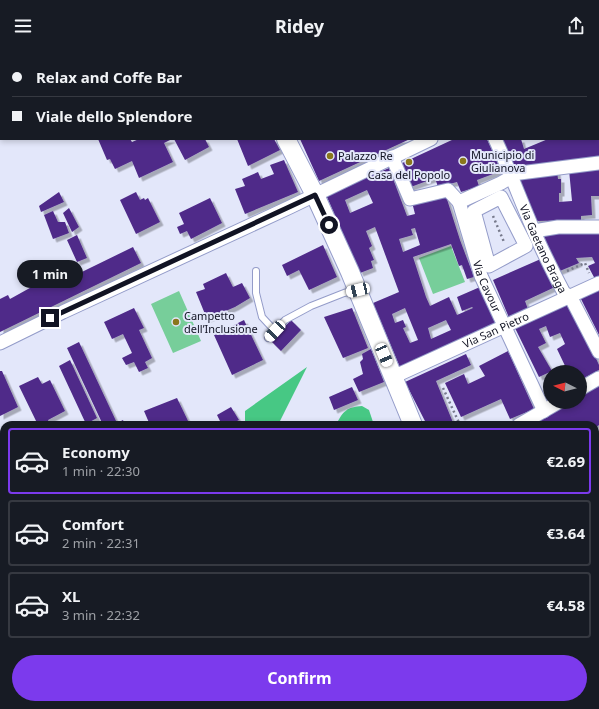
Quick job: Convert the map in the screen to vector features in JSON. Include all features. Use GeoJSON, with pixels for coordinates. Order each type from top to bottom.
{"type":"FeatureCollection","features":[{"type":"Feature","properties":{"kind":"main road"},"geometry":{"type":"LineString","coordinates":[[287,140],[315,195],[358,290],[393,377],[401,403],[411,421]]}},
{"type":"Feature","properties":{"kind":"street"},"geometry":{"type":"LineString","coordinates":[[0,343],[63,312],[315,195],[425,140]]}},
{"type":"Feature","properties":{"kind":"street","name":"Via Gaetano Braga"},"geometry":{"type":"LineString","coordinates":[[495,140],[512,174],[534,231],[555,276],[564,293],[570,296],[599,352]]}},
{"type":"Feature","properties":{"kind":"street"},"geometry":{"type":"LineString","coordinates":[[392,157],[410,199],[448,190],[459,202],[501,183],[508,179],[512,174],[599,163]]}},
{"type":"Feature","properties":{"kind":"street"},"geometry":{"type":"LineString","coordinates":[[501,197],[526,246],[489,266],[474,211],[501,197]]}},
{"type":"Feature","properties":{"kind":"street","name":"Via Cavour"},"geometry":{"type":"LineString","coordinates":[[459,202],[481,276],[544,410]]}},
{"type":"Feature","properties":{"kind":"street"},"geometry":{"type":"LineString","coordinates":[[534,231],[558,227],[599,227]]}},
{"type":"Feature","properties":{"kind":"street"},"geometry":{"type":"LineString","coordinates":[[481,276],[542,248]]}},
{"type":"Feature","properties":{"kind":"street","name":"Via San Pietro"},"geometry":{"type":"LineString","coordinates":[[393,377],[597,284]]}},
{"type":"Feature","properties":{"kind":"street"},"geometry":{"type":"LineString","coordinates":[[587,385],[599,378]]}},
{"type":"Feature","properties":{"kind":"street"},"geometry":{"type":"LineString","coordinates":[[526,421],[544,410]]}},
{"type":"Feature","properties":{"kind":"lane"},"geometry":{"type":"LineString","coordinates":[[256,271],[256,293],[262,317],[275,331]]}},
{"type":"Feature","properties":{"kind":"lane"},"geometry":{"type":"LineString","coordinates":[[268,338],[285,320],[311,306],[344,293],[358,290]]}},
{"type":"Feature","properties":{"kind":"path"},"geometry":{"type":"LineString","coordinates":[[555,276],[585,263],[597,284]]}},
{"type":"Feature","properties":{"kind":"path"},"geometry":{"type":"LineString","coordinates":[[443,388],[458,421]]}},
{"type":"Feature","properties":{"kind":"green space"},"geometry":{"type":"Polygon","coordinates":[[[451,246],[465,282],[433,294],[419,258],[451,246]]]}},
{"type":"Feature","properties":{"kind":"green space","name":"Campetto dell’Inclusione"},"geometry":{"type":"Polygon","coordinates":[[[179,291],[201,341],[173,353],[151,304],[179,291]]]}},
{"type":"Feature","properties":{"kind":"green space"},"geometry":{"type":"Polygon","coordinates":[[[307,367],[280,421],[245,421],[245,411],[307,367]]]}},
{"type":"Feature","properties":{"kind":"green space"},"geometry":{"type":"Polygon","coordinates":[[[362,406],[369,410],[373,421],[338,421],[343,413],[353,407],[362,406]]]}},
{"type":"Feature","properties":{"kind":"building"},"geometry":{"type":"Polygon","coordinates":[[[98,140],[131,140],[132,142],[137,140],[170,140],[164,143],[173,162],[139,178],[132,161],[115,169],[110,159],[107,160],[98,140]]]}},
{"type":"Feature","properties":{"kind":"building"},"geometry":{"type":"Polygon","coordinates":[[[175,140],[206,140],[209,147],[185,160],[175,140]]]}},
{"type":"Feature","properties":{"kind":"building"},"geometry":{"type":"Polygon","coordinates":[[[237,140],[275,140],[280,150],[248,166],[237,140]]]}},
{"type":"Feature","properties":{"kind":"building","name":"Palazzo Re"},"geometry":{"type":"Polygon","coordinates":[[[300,140],[408,140],[319,181],[300,140]]]}},
{"type":"Feature","properties":{"kind":"building","name":"Municipio di Giulianova"},"geometry":{"type":"Polygon","coordinates":[[[452,140],[487,140],[501,171],[477,180],[479,186],[461,192],[457,182],[438,187],[435,178],[408,188],[398,165],[452,140]]]}},
{"type":"Feature","properties":{"kind":"building"},"geometry":{"type":"Polygon","coordinates":[[[502,140],[521,140],[524,149],[546,140],[599,140],[599,158],[514,169],[502,140]]]}},
{"type":"Feature","properties":{"kind":"building"},"geometry":{"type":"Polygon","coordinates":[[[284,160],[298,192],[245,214],[235,189],[245,186],[242,179],[258,172],[261,179],[274,174],[270,165],[284,160]]]}},
{"type":"Feature","properties":{"kind":"building"},"geometry":{"type":"Polygon","coordinates":[[[599,165],[599,196],[591,196],[592,215],[581,216],[581,220],[536,221],[516,179],[557,171],[558,179],[561,179],[561,193],[559,193],[559,202],[572,201],[569,170],[599,165]]]}},
{"type":"Feature","properties":{"kind":"building"},"geometry":{"type":"Polygon","coordinates":[[[389,168],[407,216],[415,214],[412,202],[445,193],[474,277],[467,279],[462,265],[459,266],[451,244],[413,257],[426,297],[430,306],[449,297],[457,315],[473,308],[472,307],[462,311],[457,297],[480,287],[498,326],[401,370],[373,303],[399,292],[375,227],[366,231],[372,246],[369,248],[374,260],[371,261],[373,268],[360,273],[326,195],[389,168]],[[367,190],[345,200],[350,213],[373,203],[367,190]],[[415,228],[411,229],[413,235],[399,239],[403,252],[420,245],[415,228]],[[405,308],[392,314],[395,323],[403,320],[406,327],[403,328],[410,343],[418,340],[405,308]],[[446,320],[428,328],[431,339],[451,330],[446,320]]]}},
{"type":"Feature","properties":{"kind":"building"},"geometry":{"type":"Polygon","coordinates":[[[59,192],[64,202],[41,212],[39,206],[59,192]]]}},
{"type":"Feature","properties":{"kind":"building"},"geometry":{"type":"Polygon","coordinates":[[[136,192],[140,200],[144,198],[145,200],[148,198],[160,222],[136,234],[120,200],[136,192]]]}},
{"type":"Feature","properties":{"kind":"building"},"geometry":{"type":"Polygon","coordinates":[[[210,198],[222,223],[191,239],[187,231],[180,234],[177,227],[184,224],[179,213],[210,198]]]}},
{"type":"Feature","properties":{"kind":"building"},"geometry":{"type":"Polygon","coordinates":[[[69,208],[79,227],[72,232],[63,213],[69,208]]]}},
{"type":"Feature","properties":{"kind":"building"},"geometry":{"type":"Polygon","coordinates":[[[53,211],[58,222],[65,222],[69,233],[53,239],[44,215],[53,211]]]}},
{"type":"Feature","properties":{"kind":"building"},"geometry":{"type":"Polygon","coordinates":[[[599,231],[599,277],[595,279],[588,266],[595,263],[592,257],[576,258],[579,263],[555,273],[542,235],[558,232],[599,231]]]}},
{"type":"Feature","properties":{"kind":"building"},"geometry":{"type":"Polygon","coordinates":[[[77,235],[87,258],[77,262],[67,240],[77,235]]]}},
{"type":"Feature","properties":{"kind":"building"},"geometry":{"type":"Polygon","coordinates":[[[323,245],[337,277],[309,290],[299,270],[287,276],[282,265],[323,245]]]}},
{"type":"Feature","properties":{"kind":"building"},"geometry":{"type":"Polygon","coordinates":[[[133,247],[141,263],[0,332],[0,299],[8,295],[10,299],[37,284],[35,278],[43,275],[49,288],[133,247]]]}},
{"type":"Feature","properties":{"kind":"building"},"geometry":{"type":"Polygon","coordinates":[[[543,258],[555,287],[525,301],[529,312],[510,320],[493,280],[543,258]]]}},
{"type":"Feature","properties":{"kind":"building"},"geometry":{"type":"Polygon","coordinates":[[[31,269],[34,276],[20,282],[17,275],[31,269]]]}},
{"type":"Feature","properties":{"kind":"building"},"geometry":{"type":"Polygon","coordinates":[[[226,273],[233,287],[242,283],[250,298],[235,307],[207,319],[196,292],[205,289],[203,284],[226,273]]]}},
{"type":"Feature","properties":{"kind":"building"},"geometry":{"type":"Polygon","coordinates":[[[599,287],[599,335],[580,297],[599,287]]]}},
{"type":"Feature","properties":{"kind":"building"},"geometry":{"type":"Polygon","coordinates":[[[569,300],[599,365],[599,370],[587,376],[587,365],[565,365],[557,349],[565,344],[560,333],[550,337],[546,326],[539,329],[546,343],[538,347],[548,365],[543,365],[543,375],[539,377],[515,328],[569,300]]]}},
{"type":"Feature","properties":{"kind":"building"},"geometry":{"type":"Polygon","coordinates":[[[134,308],[144,328],[139,330],[152,358],[145,362],[148,368],[139,372],[134,362],[126,365],[122,358],[132,353],[123,334],[112,339],[104,322],[134,308]]]}},
{"type":"Feature","properties":{"kind":"building"},"geometry":{"type":"Polygon","coordinates":[[[352,308],[368,348],[343,358],[324,317],[352,308]]]}},
{"type":"Feature","properties":{"kind":"building"},"geometry":{"type":"Polygon","coordinates":[[[244,320],[263,360],[232,375],[214,335],[244,320]]]}},
{"type":"Feature","properties":{"kind":"building"},"geometry":{"type":"Polygon","coordinates":[[[291,320],[301,330],[281,351],[271,341],[291,320]]]}},
{"type":"Feature","properties":{"kind":"building"},"geometry":{"type":"Polygon","coordinates":[[[79,342],[116,421],[101,421],[67,348],[79,342]]]}},
{"type":"Feature","properties":{"kind":"building"},"geometry":{"type":"Polygon","coordinates":[[[371,349],[384,382],[359,392],[353,379],[363,374],[360,362],[363,359],[362,354],[371,349]]]}},
{"type":"Feature","properties":{"kind":"building"},"geometry":{"type":"Polygon","coordinates":[[[508,351],[534,409],[510,419],[501,399],[461,417],[445,383],[464,374],[468,384],[485,376],[479,366],[508,351]]]}},
{"type":"Feature","properties":{"kind":"building"},"geometry":{"type":"Polygon","coordinates":[[[466,354],[471,365],[436,381],[452,421],[425,421],[405,382],[466,354]]]}},
{"type":"Feature","properties":{"kind":"building"},"geometry":{"type":"Polygon","coordinates":[[[70,360],[97,418],[92,421],[85,421],[59,366],[70,360]]]}},
{"type":"Feature","properties":{"kind":"building"},"geometry":{"type":"Polygon","coordinates":[[[0,371],[2,371],[18,407],[0,416],[0,371]]]}},
{"type":"Feature","properties":{"kind":"building"},"geometry":{"type":"Polygon","coordinates":[[[38,377],[42,384],[50,380],[65,411],[48,421],[36,421],[19,386],[38,377]]]}},
{"type":"Feature","properties":{"kind":"building"},"geometry":{"type":"Polygon","coordinates":[[[599,384],[599,421],[537,421],[556,409],[587,409],[587,391],[599,384]]]}},
{"type":"Feature","properties":{"kind":"building"},"geometry":{"type":"Polygon","coordinates":[[[352,387],[358,400],[334,410],[329,397],[352,387]]]}},
{"type":"Feature","properties":{"kind":"building"},"geometry":{"type":"Polygon","coordinates":[[[177,398],[188,421],[148,421],[144,411],[177,398]]]}},
{"type":"Feature","properties":{"kind":"building"},"geometry":{"type":"Polygon","coordinates":[[[231,407],[239,420],[220,421],[217,415],[231,407]]]}},
{"type":"Feature","properties":{"kind":"place","name":"Palazzo Re"},"geometry":{"type":"Point","coordinates":[330,156]}},
{"type":"Feature","properties":{"kind":"place","name":"Municipio di Giulianova"},"geometry":{"type":"Point","coordinates":[463,161]}},
{"type":"Feature","properties":{"kind":"place","name":"Casa del Popolo"},"geometry":{"type":"Point","coordinates":[409,162]}},
{"type":"Feature","properties":{"kind":"place","name":"Campetto dell’Inclusione"},"geometry":{"type":"Point","coordinates":[176,322]}},
{"type":"Feature","properties":{"kind":"route"},"geometry":{"type":"LineString","coordinates":[[50,318],[315,195],[329,225]]}}]}
